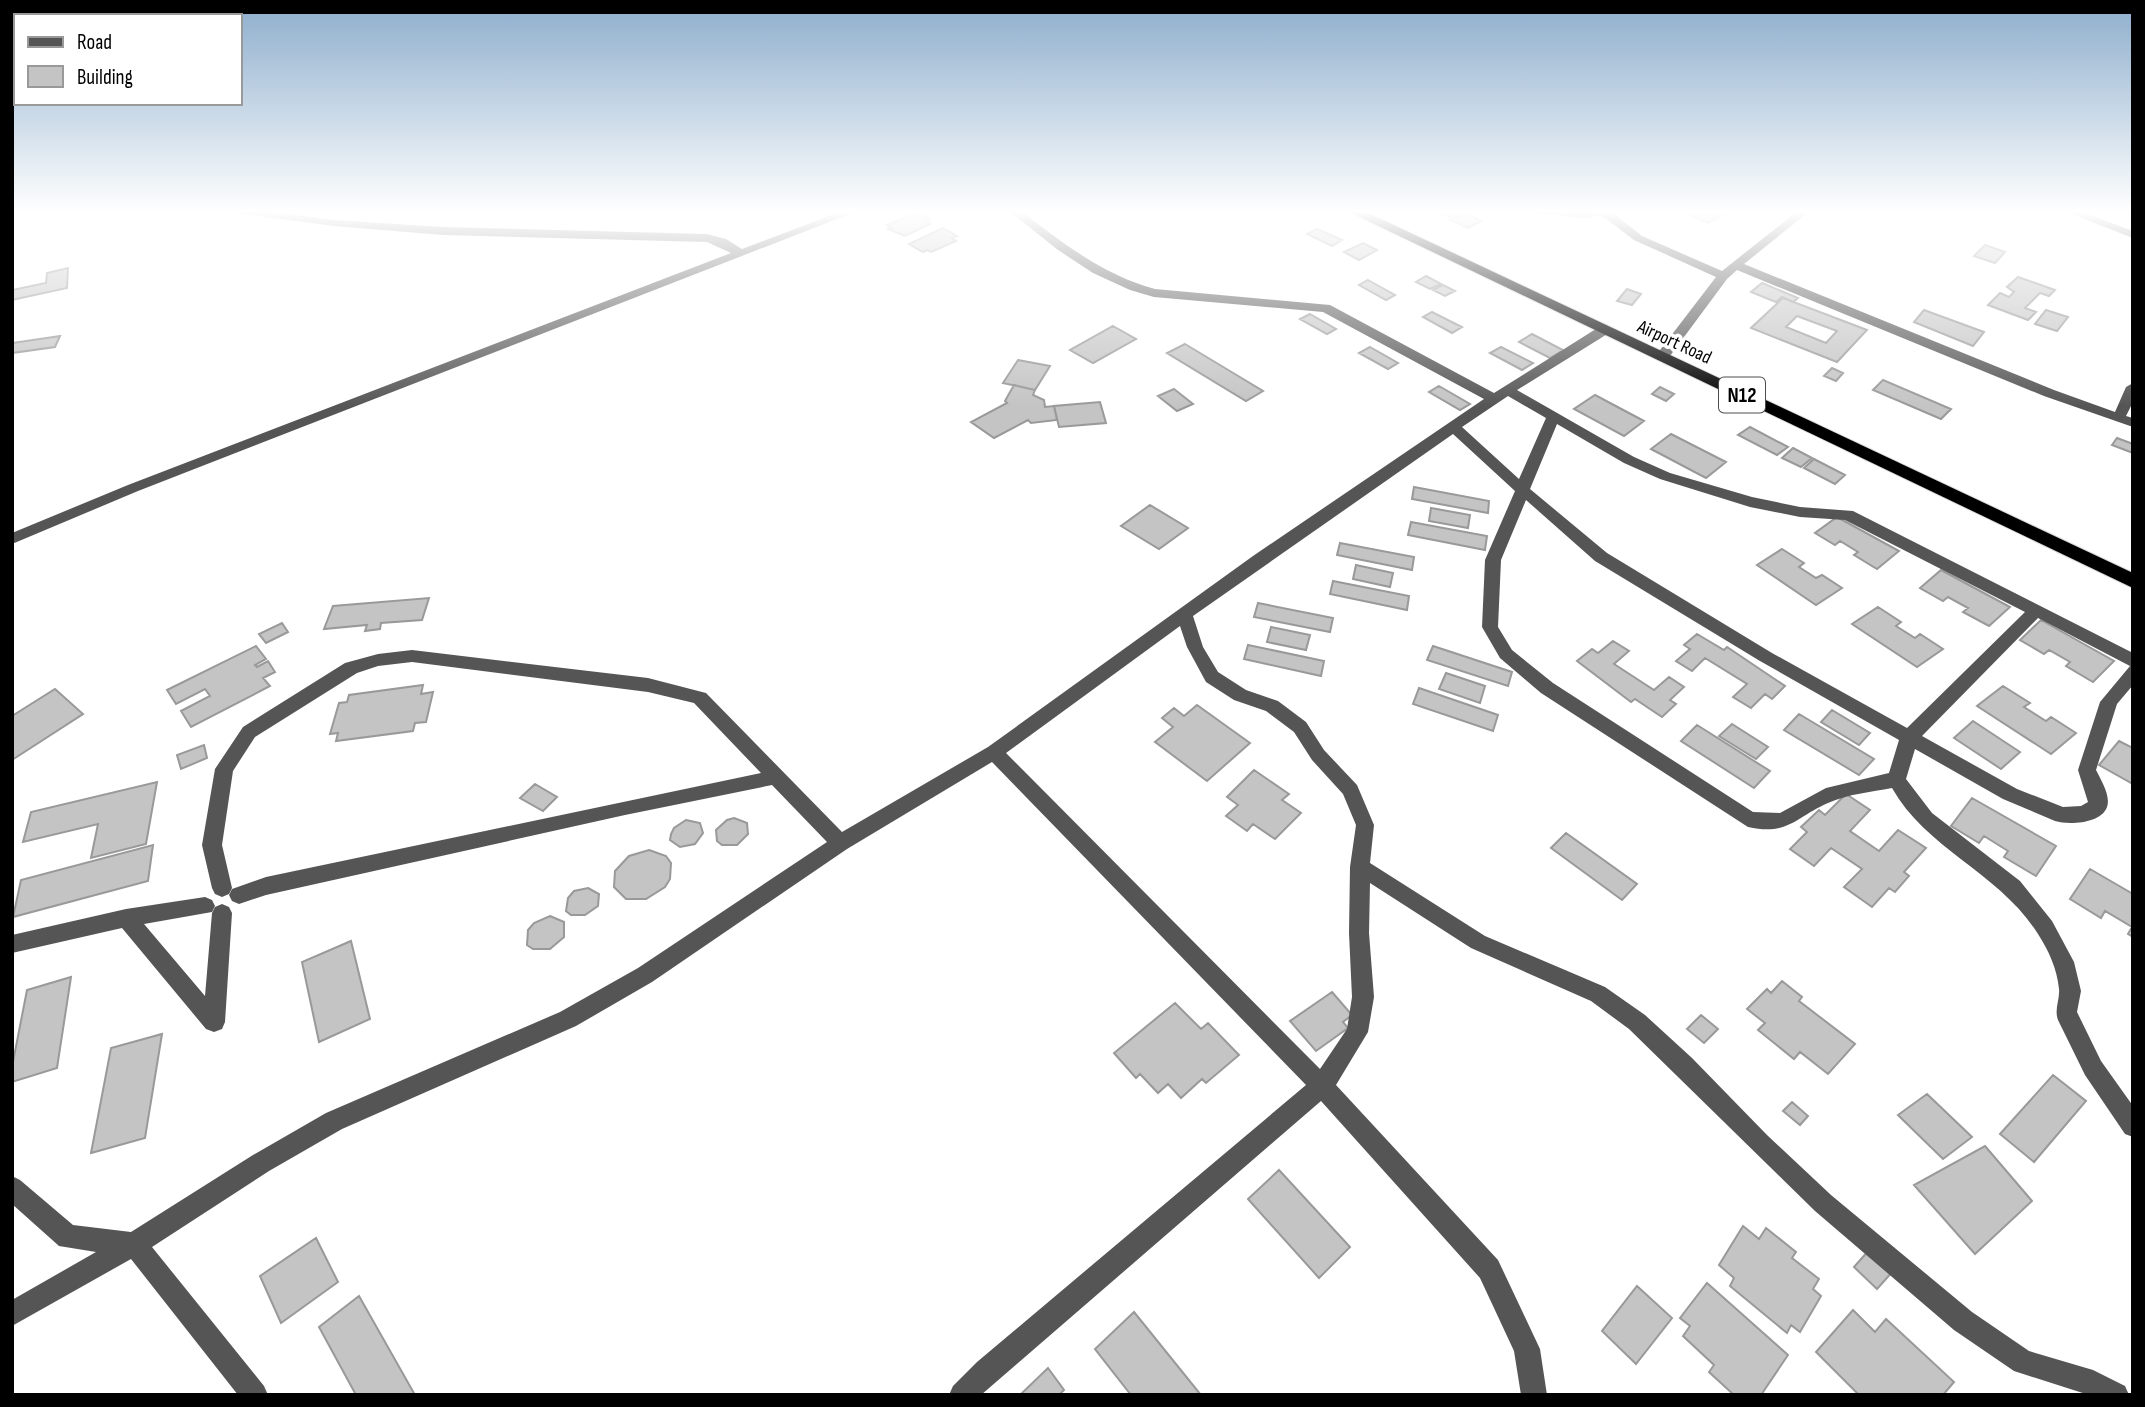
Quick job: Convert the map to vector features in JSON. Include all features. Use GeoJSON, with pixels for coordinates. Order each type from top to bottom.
{"type":"FeatureCollection","features":[{"type":"Feature","properties":{"kind":"highway","name":"Airport Road"},"geometry":{"type":"LineString","coordinates":[[1490,276],[2133,581]]}},
{"type":"Feature","properties":{"kind":"street"},"geometry":{"type":"LineString","coordinates":[[12,539],[146,483],[685,276]]}},
{"type":"Feature","properties":{"kind":"street"},"geometry":{"type":"LineString","coordinates":[[1105,276],[1130,288],[1167,294],[1326,308],[1501,395],[1553,417],[1629,460],[1665,476],[1750,502],[1800,512],[1847,515],[2133,661]]}},
{"type":"Feature","properties":{"kind":"street"},"geometry":{"type":"LineString","coordinates":[[1662,357],[1723,276]]}},
{"type":"Feature","properties":{"kind":"street"},"geometry":{"type":"LineString","coordinates":[[1761,276],[2049,393],[2133,423]]}},
{"type":"Feature","properties":{"kind":"street"},"geometry":{"type":"LineString","coordinates":[[12,1314],[134,1244],[261,1163],[334,1121],[568,1019],[634,981],[840,843],[993,752],[1259,560],[1501,395],[1604,330]]}},
{"type":"Feature","properties":{"kind":"street"},"geometry":{"type":"LineString","coordinates":[[2118,419],[2133,387]]}},
{"type":"Feature","properties":{"kind":"street"},"geometry":{"type":"LineString","coordinates":[[1553,417],[1493,560],[1490,627],[1506,654],[1547,688],[1748,819],[1767,825],[1792,817],[1831,793],[1898,779]]}},
{"type":"Feature","properties":{"kind":"street"},"geometry":{"type":"LineString","coordinates":[[1454,427],[1601,557],[1766,657],[2010,794],[2062,815],[2084,814],[2098,806],[2087,770],[2109,702],[2133,672]]}},
{"type":"Feature","properties":{"kind":"street"},"geometry":{"type":"LineString","coordinates":[[2037,610],[1909,737],[1898,779],[1909,800],[1925,819],[2012,887],[2045,927],[2064,962],[2070,991],[2066,1013],[2093,1068],[2133,1126]]}},
{"type":"Feature","properties":{"kind":"street"},"geometry":{"type":"LineString","coordinates":[[962,1395],[986,1371],[1322,1086],[1357,1032],[1363,997],[1359,933],[1360,867],[1365,825],[1350,790],[1318,755],[1300,727],[1272,706],[1240,695],[1212,677],[1195,647],[1184,615]]}},
{"type":"Feature","properties":{"kind":"street"},"geometry":{"type":"LineString","coordinates":[[231,892],[212,845],[224,769],[233,752],[249,732],[351,668],[378,660],[412,656],[648,685],[700,698],[840,843]]}},
{"type":"Feature","properties":{"kind":"street"},"geometry":{"type":"LineString","coordinates":[[993,752],[1322,1086],[1489,1269],[1527,1349],[1534,1395]]}},
{"type":"Feature","properties":{"kind":"street"},"geometry":{"type":"LineString","coordinates":[[126,918],[214,1022],[213,909],[207,899],[611,810],[776,777]]}},
{"type":"Feature","properties":{"kind":"street"},"geometry":{"type":"LineString","coordinates":[[1360,867],[1478,942],[1608,1001],[1637,1022],[1684,1065],[1759,1143],[1823,1203],[1963,1321],[2023,1362],[2093,1384],[2116,1395]]}},
{"type":"Feature","properties":{"kind":"street"},"geometry":{"type":"LineString","coordinates":[[12,944],[126,918],[213,909]]}},
{"type":"Feature","properties":{"kind":"street"},"geometry":{"type":"LineString","coordinates":[[12,1188],[68,1237],[134,1244],[255,1395]]}},
{"type":"Feature","properties":{"kind":"building"},"geometry":{"type":"Polygon","coordinates":[[[47,276],[68,276],[67,288],[12,300],[12,290],[46,283],[47,276]]]}},
{"type":"Feature","properties":{"kind":"building"},"geometry":{"type":"Polygon","coordinates":[[[1426,276],[1441,284],[1430,289],[1416,282],[1426,276]]]}},
{"type":"Feature","properties":{"kind":"building"},"geometry":{"type":"Polygon","coordinates":[[[2018,277],[2055,290],[2049,296],[2040,293],[2025,308],[2036,312],[2028,320],[1988,305],[2000,293],[2009,297],[2014,292],[2007,287],[2018,277]]]}},
{"type":"Feature","properties":{"kind":"building"},"geometry":{"type":"Polygon","coordinates":[[[1368,280],[1395,295],[1386,300],[1359,285],[1368,280]]]}},
{"type":"Feature","properties":{"kind":"building"},"geometry":{"type":"Polygon","coordinates":[[[1762,283],[1798,298],[1793,302],[1782,297],[1776,302],[1751,292],[1762,283]]]}},
{"type":"Feature","properties":{"kind":"building"},"geometry":{"type":"Polygon","coordinates":[[[1443,285],[1455,291],[1445,296],[1433,290],[1443,285]]]}},
{"type":"Feature","properties":{"kind":"building"},"geometry":{"type":"Polygon","coordinates":[[[1627,289],[1641,294],[1632,305],[1617,301],[1627,289]]]}},
{"type":"Feature","properties":{"kind":"building"},"geometry":{"type":"Polygon","coordinates":[[[1783,298],[1867,330],[1837,362],[1751,328],[1783,298]],[[1797,316],[1786,327],[1826,343],[1837,331],[1797,316]]]}},
{"type":"Feature","properties":{"kind":"building"},"geometry":{"type":"Polygon","coordinates":[[[1924,310],[1984,332],[1973,346],[1914,322],[1924,310]]]}},
{"type":"Feature","properties":{"kind":"building"},"geometry":{"type":"Polygon","coordinates":[[[2046,310],[2068,317],[2057,331],[2035,324],[2046,310]]]}},
{"type":"Feature","properties":{"kind":"building"},"geometry":{"type":"Polygon","coordinates":[[[1432,312],[1462,327],[1452,333],[1423,317],[1432,312]]]}},
{"type":"Feature","properties":{"kind":"building"},"geometry":{"type":"Polygon","coordinates":[[[1310,314],[1336,329],[1327,334],[1300,319],[1310,314]]]}},
{"type":"Feature","properties":{"kind":"building"},"geometry":{"type":"Polygon","coordinates":[[[1113,326],[1136,339],[1093,363],[1070,350],[1113,326]]]}},
{"type":"Feature","properties":{"kind":"building"},"geometry":{"type":"Polygon","coordinates":[[[1532,334],[1563,350],[1550,358],[1519,342],[1532,334]]]}},
{"type":"Feature","properties":{"kind":"building"},"geometry":{"type":"Polygon","coordinates":[[[60,336],[55,347],[12,353],[12,343],[60,336]]]}},
{"type":"Feature","properties":{"kind":"building"},"geometry":{"type":"Polygon","coordinates":[[[1185,344],[1263,391],[1246,401],[1167,353],[1185,344]]]}},
{"type":"Feature","properties":{"kind":"building"},"geometry":{"type":"Polygon","coordinates":[[[1370,347],[1398,363],[1388,369],[1359,353],[1370,347]]]}},
{"type":"Feature","properties":{"kind":"building"},"geometry":{"type":"Polygon","coordinates":[[[1501,347],[1533,363],[1522,370],[1490,353],[1501,347]]]}},
{"type":"Feature","properties":{"kind":"building"},"geometry":{"type":"Polygon","coordinates":[[[1018,360],[1050,366],[1035,390],[1003,383],[1018,360]]]}},
{"type":"Feature","properties":{"kind":"building"},"geometry":{"type":"Polygon","coordinates":[[[1832,368],[1843,373],[1836,381],[1824,376],[1832,368]]]}},
{"type":"Feature","properties":{"kind":"building"},"geometry":{"type":"Polygon","coordinates":[[[1883,380],[1951,409],[1941,419],[1873,390],[1883,380]]]}},
{"type":"Feature","properties":{"kind":"building"},"geometry":{"type":"Polygon","coordinates":[[[1014,385],[1035,390],[1033,395],[1044,400],[1045,407],[1054,406],[1057,420],[1031,423],[1028,420],[994,438],[971,422],[1007,403],[1005,401],[1014,385]]]}},
{"type":"Feature","properties":{"kind":"building"},"geometry":{"type":"Polygon","coordinates":[[[1439,386],[1470,404],[1460,410],[1429,392],[1439,386]]]}},
{"type":"Feature","properties":{"kind":"building"},"geometry":{"type":"Polygon","coordinates":[[[1660,387],[1674,394],[1666,401],[1652,394],[1660,387]]]}},
{"type":"Feature","properties":{"kind":"building"},"geometry":{"type":"Polygon","coordinates":[[[1174,389],[1193,404],[1177,411],[1158,396],[1174,389]]]}},
{"type":"Feature","properties":{"kind":"building"},"geometry":{"type":"Polygon","coordinates":[[[1595,395],[1644,421],[1624,436],[1574,409],[1595,395]]]}},
{"type":"Feature","properties":{"kind":"building"},"geometry":{"type":"Polygon","coordinates":[[[1100,402],[1106,423],[1059,427],[1054,406],[1100,402]]]}},
{"type":"Feature","properties":{"kind":"building"},"geometry":{"type":"Polygon","coordinates":[[[1750,427],[1788,447],[1777,455],[1738,435],[1750,427]]]}},
{"type":"Feature","properties":{"kind":"building"},"geometry":{"type":"Polygon","coordinates":[[[1671,434],[1726,462],[1706,478],[1651,449],[1671,434]]]}},
{"type":"Feature","properties":{"kind":"building"},"geometry":{"type":"Polygon","coordinates":[[[2117,438],[2133,444],[2133,453],[2112,445],[2117,438]]]}},
{"type":"Feature","properties":{"kind":"building"},"geometry":{"type":"Polygon","coordinates":[[[1793,448],[1812,458],[1801,467],[1782,458],[1793,448]]]}},
{"type":"Feature","properties":{"kind":"building"},"geometry":{"type":"Polygon","coordinates":[[[1814,459],[1845,475],[1835,484],[1804,468],[1814,459]]]}},
{"type":"Feature","properties":{"kind":"building"},"geometry":{"type":"Polygon","coordinates":[[[1414,487],[1489,501],[1488,513],[1412,499],[1414,487]]]}},
{"type":"Feature","properties":{"kind":"building"},"geometry":{"type":"Polygon","coordinates":[[[1150,505],[1188,528],[1159,549],[1121,526],[1150,505]]]}},
{"type":"Feature","properties":{"kind":"building"},"geometry":{"type":"Polygon","coordinates":[[[1431,508],[1470,515],[1468,528],[1429,521],[1431,508]]]}},
{"type":"Feature","properties":{"kind":"building"},"geometry":{"type":"Polygon","coordinates":[[[1837,517],[1899,551],[1877,569],[1854,555],[1858,552],[1840,541],[1835,545],[1815,533],[1837,517]]]}},
{"type":"Feature","properties":{"kind":"building"},"geometry":{"type":"Polygon","coordinates":[[[1411,522],[1487,536],[1485,550],[1408,535],[1411,522]]]}},
{"type":"Feature","properties":{"kind":"building"},"geometry":{"type":"Polygon","coordinates":[[[1340,543],[1414,557],[1412,570],[1337,555],[1340,543]]]}},
{"type":"Feature","properties":{"kind":"building"},"geometry":{"type":"Polygon","coordinates":[[[1782,549],[1804,563],[1799,567],[1816,578],[1822,575],[1842,588],[1816,605],[1757,565],[1782,549]]]}},
{"type":"Feature","properties":{"kind":"building"},"geometry":{"type":"Polygon","coordinates":[[[1356,565],[1393,573],[1390,587],[1353,579],[1356,565]]]}},
{"type":"Feature","properties":{"kind":"building"},"geometry":{"type":"Polygon","coordinates":[[[1941,570],[2010,607],[1989,626],[1963,612],[1968,608],[1948,597],[1943,601],[1920,588],[1941,570]]]}},
{"type":"Feature","properties":{"kind":"building"},"geometry":{"type":"Polygon","coordinates":[[[1333,581],[1409,596],[1407,610],[1330,594],[1333,581]]]}},
{"type":"Feature","properties":{"kind":"building"},"geometry":{"type":"Polygon","coordinates":[[[429,598],[422,620],[381,623],[380,629],[365,631],[367,625],[324,629],[333,606],[429,598]]]}},
{"type":"Feature","properties":{"kind":"building"},"geometry":{"type":"Polygon","coordinates":[[[1258,603],[1333,618],[1330,632],[1254,617],[1258,603]]]}},
{"type":"Feature","properties":{"kind":"building"},"geometry":{"type":"Polygon","coordinates":[[[1878,607],[1901,622],[1896,626],[1915,638],[1920,634],[1943,649],[1917,667],[1852,624],[1878,607]]]}},
{"type":"Feature","properties":{"kind":"building"},"geometry":{"type":"Polygon","coordinates":[[[2041,620],[2114,661],[2093,682],[2066,666],[2070,662],[2049,650],[2044,654],[2020,640],[2041,620]]]}},
{"type":"Feature","properties":{"kind":"building"},"geometry":{"type":"Polygon","coordinates":[[[282,623],[288,632],[266,643],[259,634],[282,623]]]}},
{"type":"Feature","properties":{"kind":"building"},"geometry":{"type":"Polygon","coordinates":[[[1271,627],[1310,635],[1306,650],[1267,642],[1271,627]]]}},
{"type":"Feature","properties":{"kind":"building"},"geometry":{"type":"Polygon","coordinates":[[[1697,634],[1724,650],[1727,647],[1785,686],[1772,699],[1765,694],[1751,708],[1733,697],[1747,684],[1705,658],[1692,671],[1676,661],[1690,649],[1684,645],[1697,634]]]}},
{"type":"Feature","properties":{"kind":"building"},"geometry":{"type":"Polygon","coordinates":[[[1613,641],[1629,651],[1614,664],[1654,690],[1669,677],[1684,687],[1670,700],[1676,704],[1662,717],[1635,699],[1631,702],[1577,661],[1592,649],[1598,653],[1613,641]]]}},
{"type":"Feature","properties":{"kind":"building"},"geometry":{"type":"Polygon","coordinates":[[[1248,645],[1324,661],[1321,676],[1244,659],[1248,645]]]}},
{"type":"Feature","properties":{"kind":"building"},"geometry":{"type":"Polygon","coordinates":[[[256,646],[266,659],[255,665],[257,667],[268,661],[275,672],[263,678],[270,686],[191,727],[181,711],[210,696],[205,689],[176,704],[167,690],[256,646]]]}},
{"type":"Feature","properties":{"kind":"building"},"geometry":{"type":"Polygon","coordinates":[[[1433,646],[1512,672],[1508,686],[1427,660],[1433,646]]]}},
{"type":"Feature","properties":{"kind":"building"},"geometry":{"type":"Polygon","coordinates":[[[1446,673],[1485,686],[1480,703],[1439,689],[1446,673]]]}},
{"type":"Feature","properties":{"kind":"building"},"geometry":{"type":"Polygon","coordinates":[[[423,685],[421,694],[433,692],[426,722],[415,723],[413,731],[336,741],[338,733],[330,734],[339,703],[347,702],[349,695],[423,685]]]}},
{"type":"Feature","properties":{"kind":"building"},"geometry":{"type":"Polygon","coordinates":[[[2003,686],[2030,703],[2024,707],[2046,721],[2051,717],[2076,733],[2051,754],[1977,706],[2003,686]]]}},
{"type":"Feature","properties":{"kind":"building"},"geometry":{"type":"Polygon","coordinates":[[[1419,688],[1498,715],[1493,731],[1413,704],[1419,688]]]}},
{"type":"Feature","properties":{"kind":"building"},"geometry":{"type":"Polygon","coordinates":[[[55,689],[83,714],[12,760],[12,716],[55,689]]]}},
{"type":"Feature","properties":{"kind":"building"},"geometry":{"type":"Polygon","coordinates":[[[1197,705],[1250,743],[1207,781],[1155,742],[1173,727],[1162,718],[1174,708],[1184,716],[1197,705]]]}},
{"type":"Feature","properties":{"kind":"building"},"geometry":{"type":"Polygon","coordinates":[[[1832,710],[1870,733],[1859,745],[1821,722],[1832,710]]]}},
{"type":"Feature","properties":{"kind":"building"},"geometry":{"type":"Polygon","coordinates":[[[1799,714],[1874,759],[1859,775],[1784,730],[1799,714]]]}},
{"type":"Feature","properties":{"kind":"building"},"geometry":{"type":"Polygon","coordinates":[[[1973,721],[2020,752],[2001,769],[1954,738],[1973,721]]]}},
{"type":"Feature","properties":{"kind":"building"},"geometry":{"type":"Polygon","coordinates":[[[1732,724],[1768,747],[1756,759],[1719,736],[1732,724]]]}},
{"type":"Feature","properties":{"kind":"building"},"geometry":{"type":"Polygon","coordinates":[[[1697,725],[1770,771],[1754,788],[1681,741],[1697,725]]]}},
{"type":"Feature","properties":{"kind":"building"},"geometry":{"type":"Polygon","coordinates":[[[2119,741],[2133,748],[2133,784],[2099,765],[2119,741]]]}},
{"type":"Feature","properties":{"kind":"building"},"geometry":{"type":"Polygon","coordinates":[[[204,745],[207,758],[181,769],[177,755],[204,745]]]}},
{"type":"Feature","properties":{"kind":"building"},"geometry":{"type":"Polygon","coordinates":[[[1254,770],[1289,794],[1282,800],[1301,813],[1275,839],[1253,824],[1247,831],[1226,816],[1238,805],[1227,797],[1254,770]]]}},
{"type":"Feature","properties":{"kind":"building"},"geometry":{"type":"Polygon","coordinates":[[[157,782],[146,844],[91,858],[98,824],[23,842],[31,812],[157,782]]]}},
{"type":"Feature","properties":{"kind":"building"},"geometry":{"type":"Polygon","coordinates":[[[535,784],[557,797],[543,811],[520,798],[535,784]]]}},
{"type":"Feature","properties":{"kind":"building"},"geometry":{"type":"Polygon","coordinates":[[[1846,794],[1870,810],[1850,831],[1879,851],[1898,830],[1926,848],[1904,872],[1909,876],[1895,892],[1889,888],[1872,907],[1844,887],[1862,869],[1831,848],[1814,866],[1790,849],[1807,832],[1801,827],[1819,810],[1825,815],[1846,794]]]}},
{"type":"Feature","properties":{"kind":"building"},"geometry":{"type":"Polygon","coordinates":[[[1972,798],[2056,846],[2036,876],[2004,857],[2008,851],[1984,836],[1979,843],[1951,826],[1972,798]]]}},
{"type":"Feature","properties":{"kind":"building"},"geometry":{"type":"Polygon","coordinates":[[[734,818],[747,823],[748,834],[737,845],[722,845],[717,841],[716,830],[727,820],[734,818]]]}},
{"type":"Feature","properties":{"kind":"building"},"geometry":{"type":"Polygon","coordinates":[[[686,820],[700,823],[703,833],[695,844],[680,847],[670,840],[671,834],[674,828],[686,820]]]}},
{"type":"Feature","properties":{"kind":"building"},"geometry":{"type":"Polygon","coordinates":[[[1566,833],[1637,884],[1622,900],[1551,848],[1566,833]]]}},
{"type":"Feature","properties":{"kind":"building"},"geometry":{"type":"Polygon","coordinates":[[[153,845],[148,881],[13,917],[21,880],[153,845]]]}},
{"type":"Feature","properties":{"kind":"building"},"geometry":{"type":"Polygon","coordinates":[[[649,850],[666,856],[671,863],[670,879],[665,887],[646,899],[626,899],[614,887],[615,871],[629,856],[649,850]]]}},
{"type":"Feature","properties":{"kind":"building"},"geometry":{"type":"Polygon","coordinates":[[[2090,869],[2133,894],[2133,937],[2128,934],[2132,927],[2105,911],[2101,918],[2070,899],[2090,869]]]}},
{"type":"Feature","properties":{"kind":"building"},"geometry":{"type":"Polygon","coordinates":[[[588,888],[599,894],[598,906],[585,915],[571,915],[566,911],[568,898],[574,891],[588,888]]]}},
{"type":"Feature","properties":{"kind":"building"},"geometry":{"type":"Polygon","coordinates":[[[550,916],[564,922],[564,937],[550,949],[533,949],[527,945],[528,930],[534,923],[550,916]]]}},
{"type":"Feature","properties":{"kind":"building"},"geometry":{"type":"Polygon","coordinates":[[[351,941],[370,1019],[319,1042],[302,962],[351,941]]]}},
{"type":"Feature","properties":{"kind":"building"},"geometry":{"type":"Polygon","coordinates":[[[71,977],[57,1068],[12,1082],[12,1067],[27,990],[71,977]]]}},
{"type":"Feature","properties":{"kind":"building"},"geometry":{"type":"Polygon","coordinates":[[[1782,981],[1802,997],[1799,1001],[1855,1044],[1828,1074],[1800,1052],[1794,1059],[1758,1030],[1765,1023],[1747,1009],[1767,989],[1771,993],[1782,981]]]}},
{"type":"Feature","properties":{"kind":"building"},"geometry":{"type":"Polygon","coordinates":[[[1332,992],[1352,1015],[1343,1022],[1348,1028],[1316,1051],[1290,1021],[1332,992]]]}},
{"type":"Feature","properties":{"kind":"building"},"geometry":{"type":"Polygon","coordinates":[[[1175,1003],[1201,1029],[1208,1023],[1239,1055],[1206,1083],[1202,1079],[1181,1098],[1168,1084],[1158,1093],[1140,1074],[1136,1078],[1114,1053],[1175,1003]]]}},
{"type":"Feature","properties":{"kind":"building"},"geometry":{"type":"Polygon","coordinates":[[[1701,1015],[1718,1029],[1704,1043],[1687,1029],[1701,1015]]]}},
{"type":"Feature","properties":{"kind":"building"},"geometry":{"type":"Polygon","coordinates":[[[162,1034],[145,1138],[91,1153],[111,1048],[162,1034]]]}},
{"type":"Feature","properties":{"kind":"building"},"geometry":{"type":"Polygon","coordinates":[[[2053,1075],[2086,1101],[2034,1162],[2000,1134],[2053,1075]]]}},
{"type":"Feature","properties":{"kind":"building"},"geometry":{"type":"Polygon","coordinates":[[[1927,1094],[1972,1137],[1943,1159],[1898,1115],[1927,1094]]]}},
{"type":"Feature","properties":{"kind":"building"},"geometry":{"type":"Polygon","coordinates":[[[1792,1102],[1808,1116],[1800,1125],[1783,1111],[1792,1102]]]}},
{"type":"Feature","properties":{"kind":"building"},"geometry":{"type":"Polygon","coordinates":[[[1985,1146],[2032,1201],[1975,1254],[1914,1185],[1985,1146]]]}},
{"type":"Feature","properties":{"kind":"building"},"geometry":{"type":"Polygon","coordinates":[[[1279,1170],[1350,1247],[1319,1278],[1248,1199],[1279,1170]]]}},
{"type":"Feature","properties":{"kind":"building"},"geometry":{"type":"Polygon","coordinates":[[[1743,1226],[1759,1239],[1766,1228],[1796,1252],[1792,1258],[1819,1279],[1813,1289],[1821,1296],[1800,1332],[1791,1325],[1787,1333],[1730,1286],[1734,1278],[1719,1265],[1743,1226]]]}},
{"type":"Feature","properties":{"kind":"building"},"geometry":{"type":"Polygon","coordinates":[[[316,1238],[338,1282],[281,1323],[260,1276],[316,1238]]]}},
{"type":"Feature","properties":{"kind":"building"},"geometry":{"type":"Polygon","coordinates":[[[1870,1249],[1894,1270],[1877,1289],[1854,1267],[1870,1249]]]}},
{"type":"Feature","properties":{"kind":"building"},"geometry":{"type":"Polygon","coordinates":[[[1707,1283],[1788,1355],[1761,1395],[1734,1395],[1709,1372],[1714,1365],[1683,1336],[1690,1326],[1680,1318],[1707,1283]]]}},
{"type":"Feature","properties":{"kind":"building"},"geometry":{"type":"Polygon","coordinates":[[[1637,1286],[1672,1318],[1636,1364],[1602,1331],[1637,1286]]]}},
{"type":"Feature","properties":{"kind":"building"},"geometry":{"type":"Polygon","coordinates":[[[359,1296],[415,1395],[356,1395],[319,1327],[359,1296]]]}},
{"type":"Feature","properties":{"kind":"building"},"geometry":{"type":"Polygon","coordinates":[[[1853,1310],[1875,1332],[1886,1319],[1954,1382],[1943,1395],[1859,1395],[1816,1352],[1853,1310]]]}},
{"type":"Feature","properties":{"kind":"building"},"geometry":{"type":"Polygon","coordinates":[[[1134,1312],[1201,1395],[1131,1395],[1095,1349],[1134,1312]]]}},
{"type":"Feature","properties":{"kind":"building"},"geometry":{"type":"Polygon","coordinates":[[[1048,1368],[1064,1390],[1059,1395],[1020,1395],[1048,1368]]]}}]}
